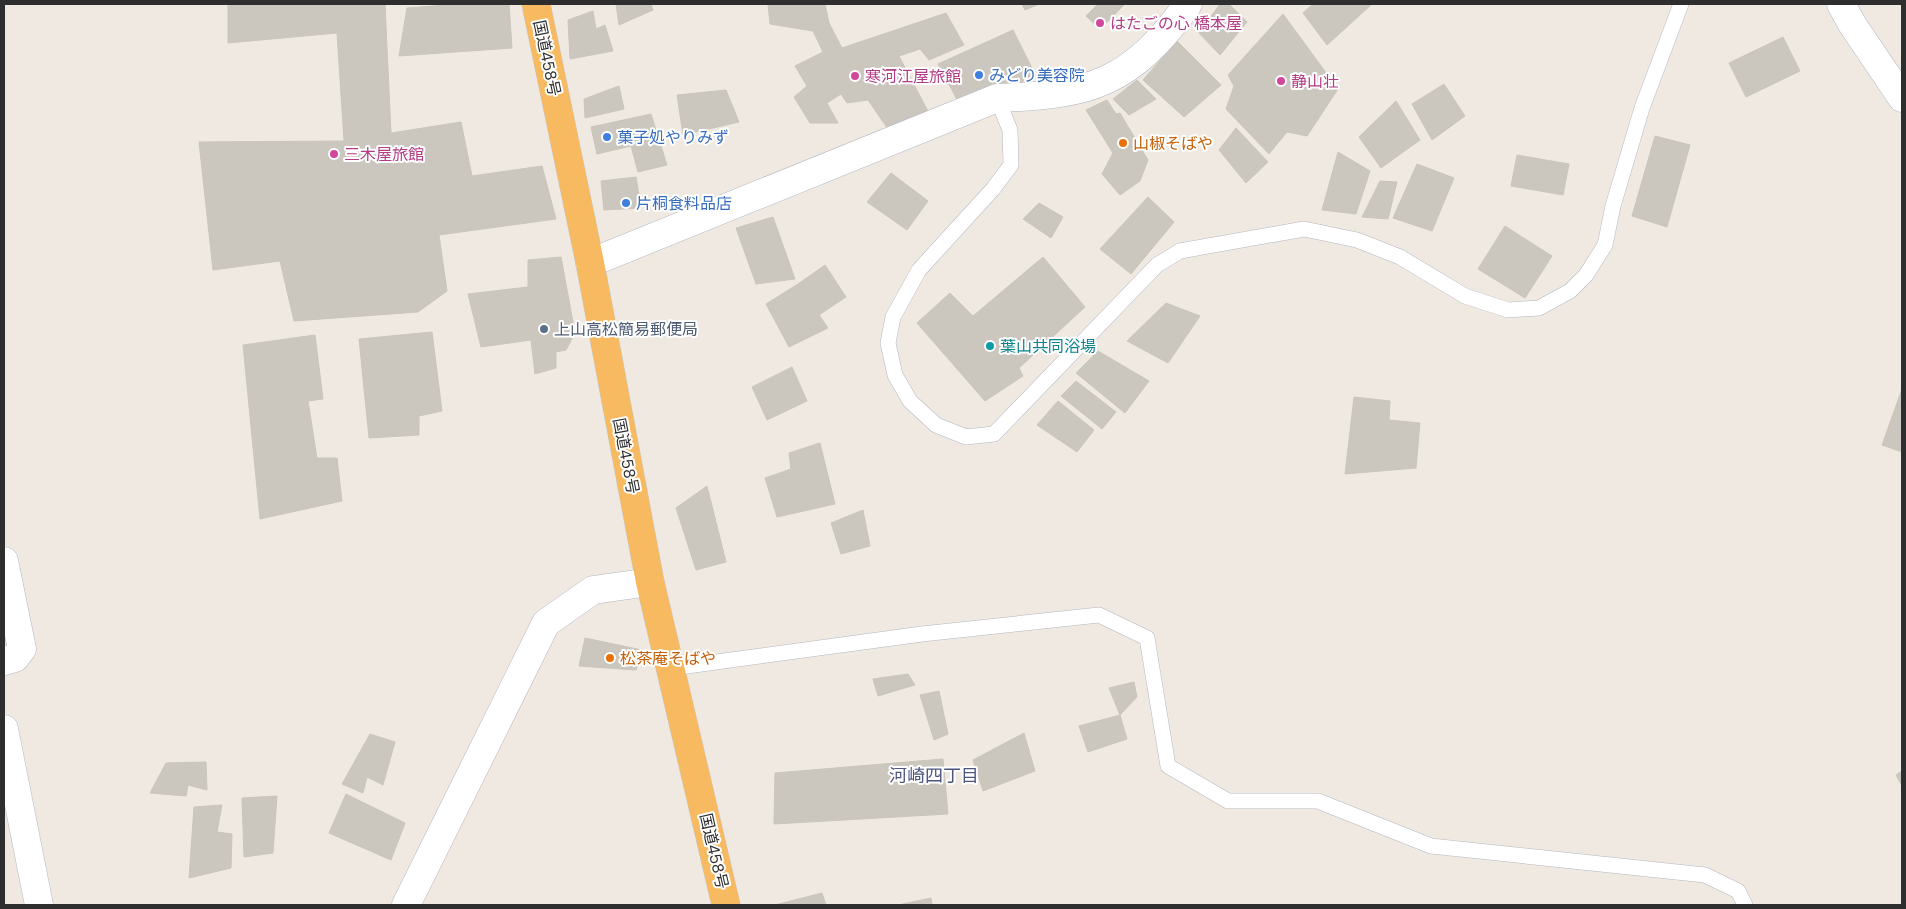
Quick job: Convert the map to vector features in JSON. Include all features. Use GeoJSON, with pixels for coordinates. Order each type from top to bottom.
{"type":"FeatureCollection","features":[{"type":"Feature","properties":{"kind":"highway","name":"国道458号"},"geometry":{"type":"LineString","coordinates":[[536,4],[590,263],[650,582],[672,668],[726,905]]}},
{"type":"Feature","properties":{"kind":"street"},"geometry":{"type":"LineString","coordinates":[[590,263],[997,98],[1042,97],[1078,91],[1105,82],[1132,65],[1159,41],[1188,4]]}},
{"type":"Feature","properties":{"kind":"street"},"geometry":{"type":"LineString","coordinates":[[1841,4],[1852,24],[1902,98]]}},
{"type":"Feature","properties":{"kind":"street"},"geometry":{"type":"LineString","coordinates":[[4,561],[22,649],[15,658],[4,661]]}},
{"type":"Feature","properties":{"kind":"street"},"geometry":{"type":"LineString","coordinates":[[406,905],[546,623],[593,590],[650,582]]}},
{"type":"Feature","properties":{"kind":"street"},"geometry":{"type":"LineString","coordinates":[[4,729],[39,905]]}},
{"type":"Feature","properties":{"kind":"lane"},"geometry":{"type":"LineString","coordinates":[[997,98],[1010,130],[1011,164],[993,189],[919,270],[893,318],[888,343],[894,374],[910,401],[936,425],[966,437],[994,434],[1157,265],[1180,251],[1304,228],[1357,240],[1400,257],[1465,296],[1508,310],[1539,308],[1570,291],[1586,275],[1605,245],[1613,206],[1642,108],[1681,4]]}},
{"type":"Feature","properties":{"kind":"lane"},"geometry":{"type":"LineString","coordinates":[[672,668],[922,634],[1099,615],[1147,638],[1168,766],[1228,801],[1318,801],[1431,846],[1705,875],[1738,891],[1745,905]]}},
{"type":"Feature","properties":{"kind":"building","name":"三木屋旅館"},"geometry":{"type":"Polygon","coordinates":[[[228,4],[385,4],[391,133],[461,122],[472,176],[542,166],[556,219],[439,235],[447,291],[418,312],[294,321],[280,261],[213,270],[199,142],[344,141],[337,33],[228,43],[228,4]]]}},
{"type":"Feature","properties":{"kind":"building"},"geometry":{"type":"Polygon","coordinates":[[[460,4],[509,4],[512,48],[399,56],[407,8],[460,4]]]}},
{"type":"Feature","properties":{"kind":"building"},"geometry":{"type":"Polygon","coordinates":[[[616,4],[651,4],[653,10],[619,25],[616,4]]]}},
{"type":"Feature","properties":{"kind":"building","name":"寒河江屋旅館"},"geometry":{"type":"Polygon","coordinates":[[[768,4],[825,4],[829,23],[842,48],[946,13],[964,45],[929,60],[920,49],[899,56],[930,115],[888,129],[868,100],[847,103],[841,94],[827,103],[838,123],[810,123],[794,97],[807,86],[795,66],[823,52],[813,31],[770,24],[768,4]]]}},
{"type":"Feature","properties":{"kind":"building"},"geometry":{"type":"Polygon","coordinates":[[[1022,4],[1039,4],[1025,10],[1022,4]]]}},
{"type":"Feature","properties":{"kind":"building","name":"はたごの心 橋本屋"},"geometry":{"type":"Polygon","coordinates":[[[1098,4],[1125,4],[1100,29],[1086,16],[1098,4]]]}},
{"type":"Feature","properties":{"kind":"building"},"geometry":{"type":"Polygon","coordinates":[[[1220,4],[1229,4],[1247,22],[1220,55],[1199,33],[1220,4]]]}},
{"type":"Feature","properties":{"kind":"building"},"geometry":{"type":"Polygon","coordinates":[[[1313,4],[1372,4],[1327,45],[1303,13],[1313,4]]]}},
{"type":"Feature","properties":{"kind":"building"},"geometry":{"type":"Polygon","coordinates":[[[593,11],[596,29],[605,25],[613,51],[570,59],[568,20],[593,11]]]}},
{"type":"Feature","properties":{"kind":"building","name":"静山壮"},"geometry":{"type":"Polygon","coordinates":[[[1283,14],[1338,89],[1307,136],[1287,132],[1269,154],[1226,109],[1234,86],[1228,75],[1283,14]]]}},
{"type":"Feature","properties":{"kind":"building"},"geometry":{"type":"Polygon","coordinates":[[[1013,30],[1036,76],[960,105],[938,64],[1013,30]]]}},
{"type":"Feature","properties":{"kind":"building"},"geometry":{"type":"Polygon","coordinates":[[[1783,37],[1800,71],[1746,97],[1729,63],[1783,37]]]}},
{"type":"Feature","properties":{"kind":"building"},"geometry":{"type":"Polygon","coordinates":[[[1177,41],[1221,85],[1184,117],[1143,80],[1177,41]]]}},
{"type":"Feature","properties":{"kind":"building"},"geometry":{"type":"Polygon","coordinates":[[[1137,80],[1156,99],[1129,115],[1113,99],[1137,80]]]}},
{"type":"Feature","properties":{"kind":"building"},"geometry":{"type":"Polygon","coordinates":[[[1444,84],[1465,116],[1432,140],[1412,104],[1444,84]]]}},
{"type":"Feature","properties":{"kind":"building"},"geometry":{"type":"Polygon","coordinates":[[[619,86],[624,109],[585,118],[584,99],[619,86]]]}},
{"type":"Feature","properties":{"kind":"building"},"geometry":{"type":"Polygon","coordinates":[[[726,90],[739,122],[683,135],[677,95],[726,90]]]}},
{"type":"Feature","properties":{"kind":"building"},"geometry":{"type":"Polygon","coordinates":[[[1107,100],[1116,114],[1120,113],[1148,160],[1140,181],[1120,195],[1102,174],[1113,153],[1086,110],[1107,100]]]}},
{"type":"Feature","properties":{"kind":"building"},"geometry":{"type":"Polygon","coordinates":[[[1396,101],[1420,140],[1381,168],[1359,137],[1396,101]]]}},
{"type":"Feature","properties":{"kind":"building"},"geometry":{"type":"Polygon","coordinates":[[[651,114],[667,165],[638,172],[631,146],[597,154],[591,127],[651,114]]]}},
{"type":"Feature","properties":{"kind":"building"},"geometry":{"type":"Polygon","coordinates":[[[1236,128],[1268,162],[1246,183],[1219,150],[1236,128]]]}},
{"type":"Feature","properties":{"kind":"building"},"geometry":{"type":"Polygon","coordinates":[[[1655,136],[1690,145],[1667,227],[1632,216],[1655,136]]]}},
{"type":"Feature","properties":{"kind":"building"},"geometry":{"type":"Polygon","coordinates":[[[1338,152],[1370,171],[1356,214],[1322,210],[1338,152]]]}},
{"type":"Feature","properties":{"kind":"building"},"geometry":{"type":"Polygon","coordinates":[[[1517,155],[1569,164],[1563,195],[1511,186],[1517,155]]]}},
{"type":"Feature","properties":{"kind":"building"},"geometry":{"type":"Polygon","coordinates":[[[1417,164],[1454,178],[1432,231],[1393,218],[1417,164]]]}},
{"type":"Feature","properties":{"kind":"building"},"geometry":{"type":"Polygon","coordinates":[[[891,173],[928,201],[907,230],[867,202],[891,173]]]}},
{"type":"Feature","properties":{"kind":"building"},"geometry":{"type":"Polygon","coordinates":[[[636,177],[641,208],[604,210],[601,181],[636,177]]]}},
{"type":"Feature","properties":{"kind":"building"},"geometry":{"type":"Polygon","coordinates":[[[1380,181],[1397,182],[1388,219],[1362,217],[1380,181]]]}},
{"type":"Feature","properties":{"kind":"building"},"geometry":{"type":"Polygon","coordinates":[[[1148,197],[1174,222],[1131,274],[1100,249],[1148,197]]]}},
{"type":"Feature","properties":{"kind":"building"},"geometry":{"type":"Polygon","coordinates":[[[1039,203],[1063,217],[1051,238],[1023,219],[1039,203]]]}},
{"type":"Feature","properties":{"kind":"building"},"geometry":{"type":"Polygon","coordinates":[[[773,217],[795,279],[756,284],[736,228],[773,217]]]}},
{"type":"Feature","properties":{"kind":"building"},"geometry":{"type":"Polygon","coordinates":[[[1505,226],[1552,256],[1525,298],[1478,269],[1505,226]]]}},
{"type":"Feature","properties":{"kind":"building"},"geometry":{"type":"Polygon","coordinates":[[[561,257],[575,333],[566,350],[556,352],[556,368],[535,374],[531,340],[481,347],[468,294],[528,287],[528,260],[561,257]]]}},
{"type":"Feature","properties":{"kind":"building","name":"葉山共同浴場"},"geometry":{"type":"Polygon","coordinates":[[[1043,257],[1085,307],[1019,368],[1023,376],[985,401],[917,323],[950,293],[973,316],[1043,257]]]}},
{"type":"Feature","properties":{"kind":"building"},"geometry":{"type":"Polygon","coordinates":[[[825,265],[846,297],[819,315],[798,284],[825,265]]]}},
{"type":"Feature","properties":{"kind":"building"},"geometry":{"type":"Polygon","coordinates":[[[798,284],[828,328],[789,347],[766,304],[798,284]]]}},
{"type":"Feature","properties":{"kind":"building"},"geometry":{"type":"Polygon","coordinates":[[[1166,303],[1200,316],[1168,363],[1127,341],[1166,303]]]}},
{"type":"Feature","properties":{"kind":"building"},"geometry":{"type":"Polygon","coordinates":[[[432,332],[442,411],[419,416],[419,435],[369,438],[359,339],[432,332]]]}},
{"type":"Feature","properties":{"kind":"building"},"geometry":{"type":"Polygon","coordinates":[[[315,335],[323,399],[308,401],[317,458],[337,458],[342,501],[260,519],[243,345],[315,335]]]}},
{"type":"Feature","properties":{"kind":"building"},"geometry":{"type":"Polygon","coordinates":[[[1098,351],[1149,381],[1125,413],[1076,373],[1098,351]]]}},
{"type":"Feature","properties":{"kind":"building"},"geometry":{"type":"Polygon","coordinates":[[[792,367],[807,401],[767,420],[752,387],[792,367]]]}},
{"type":"Feature","properties":{"kind":"building"},"geometry":{"type":"Polygon","coordinates":[[[1076,381],[1116,412],[1102,429],[1061,396],[1076,381]]]}},
{"type":"Feature","properties":{"kind":"building"},"geometry":{"type":"Polygon","coordinates":[[[1902,389],[1902,452],[1882,445],[1902,389]]]}},
{"type":"Feature","properties":{"kind":"building"},"geometry":{"type":"Polygon","coordinates":[[[1354,397],[1390,401],[1389,420],[1420,423],[1416,468],[1345,474],[1354,397]]]}},
{"type":"Feature","properties":{"kind":"building"},"geometry":{"type":"Polygon","coordinates":[[[1058,401],[1094,430],[1077,452],[1037,425],[1058,401]]]}},
{"type":"Feature","properties":{"kind":"building"},"geometry":{"type":"Polygon","coordinates":[[[820,443],[835,504],[777,517],[765,478],[791,469],[789,453],[820,443]]]}},
{"type":"Feature","properties":{"kind":"building"},"geometry":{"type":"Polygon","coordinates":[[[707,486],[726,562],[696,570],[676,508],[707,486]]]}},
{"type":"Feature","properties":{"kind":"building"},"geometry":{"type":"Polygon","coordinates":[[[863,510],[870,546],[841,554],[831,523],[863,510]]]}},
{"type":"Feature","properties":{"kind":"building","name":"松茶庵そばや"},"geometry":{"type":"Polygon","coordinates":[[[585,638],[642,650],[636,670],[579,666],[585,638]]]}},
{"type":"Feature","properties":{"kind":"building"},"geometry":{"type":"Polygon","coordinates":[[[908,674],[915,685],[878,696],[873,679],[908,674]]]}},
{"type":"Feature","properties":{"kind":"building"},"geometry":{"type":"Polygon","coordinates":[[[1134,682],[1137,697],[1120,715],[1109,688],[1134,682]]]}},
{"type":"Feature","properties":{"kind":"building"},"geometry":{"type":"Polygon","coordinates":[[[939,691],[948,734],[934,740],[920,695],[939,691]]]}},
{"type":"Feature","properties":{"kind":"building"},"geometry":{"type":"Polygon","coordinates":[[[1120,715],[1127,739],[1088,752],[1079,726],[1120,715]]]}},
{"type":"Feature","properties":{"kind":"building"},"geometry":{"type":"Polygon","coordinates":[[[1024,733],[1035,771],[983,791],[973,760],[1024,733]]]}},
{"type":"Feature","properties":{"kind":"building"},"geometry":{"type":"Polygon","coordinates":[[[370,734],[395,742],[383,785],[367,777],[363,793],[342,784],[370,734]]]}},
{"type":"Feature","properties":{"kind":"building"},"geometry":{"type":"Polygon","coordinates":[[[943,759],[948,814],[774,824],[775,773],[943,759]]]}},
{"type":"Feature","properties":{"kind":"building"},"geometry":{"type":"Polygon","coordinates":[[[206,762],[207,790],[188,785],[186,796],[150,793],[166,763],[206,762]]]}},
{"type":"Feature","properties":{"kind":"building"},"geometry":{"type":"Polygon","coordinates":[[[1902,771],[1902,786],[1896,775],[1902,771]]]}},
{"type":"Feature","properties":{"kind":"building"},"geometry":{"type":"Polygon","coordinates":[[[346,794],[405,823],[391,860],[329,833],[346,794]]]}},
{"type":"Feature","properties":{"kind":"building"},"geometry":{"type":"Polygon","coordinates":[[[277,796],[273,853],[244,857],[242,798],[277,796]]]}},
{"type":"Feature","properties":{"kind":"building"},"geometry":{"type":"Polygon","coordinates":[[[222,805],[217,832],[232,834],[231,868],[189,878],[194,807],[222,805]]]}},
{"type":"Feature","properties":{"kind":"building"},"geometry":{"type":"Polygon","coordinates":[[[822,893],[826,905],[775,905],[822,893]]]}},
{"type":"Feature","properties":{"kind":"building"},"geometry":{"type":"Polygon","coordinates":[[[931,898],[932,905],[898,905],[931,898]]]}},
{"type":"Feature","properties":{"kind":"place","name":"はたごの心 橋本屋"},"geometry":{"type":"Point","coordinates":[1100,23]}},
{"type":"Feature","properties":{"kind":"place","name":"みどり美容院"},"geometry":{"type":"Point","coordinates":[979,75]}},
{"type":"Feature","properties":{"kind":"place","name":"寒河江屋旅館"},"geometry":{"type":"Point","coordinates":[855,76]}},
{"type":"Feature","properties":{"kind":"place","name":"静山壮"},"geometry":{"type":"Point","coordinates":[1281,81]}},
{"type":"Feature","properties":{"kind":"place","name":"菓子処やりみず"},"geometry":{"type":"Point","coordinates":[607,137]}},
{"type":"Feature","properties":{"kind":"place","name":"山椒そばや"},"geometry":{"type":"Point","coordinates":[1123,143]}},
{"type":"Feature","properties":{"kind":"place","name":"三木屋旅館"},"geometry":{"type":"Point","coordinates":[334,154]}},
{"type":"Feature","properties":{"kind":"place","name":"片桐食料品店"},"geometry":{"type":"Point","coordinates":[626,203]}},
{"type":"Feature","properties":{"kind":"place","name":"上山高松簡易郵便局"},"geometry":{"type":"Point","coordinates":[544,329]}},
{"type":"Feature","properties":{"kind":"place","name":"葉山共同浴場"},"geometry":{"type":"Point","coordinates":[990,346]}},
{"type":"Feature","properties":{"kind":"place","name":"松茶庵そばや"},"geometry":{"type":"Point","coordinates":[610,658]}},
{"type":"Feature","properties":{"kind":"district","name":"河崎四丁目"},"geometry":{"type":"Point","coordinates":[934,776]}}]}
